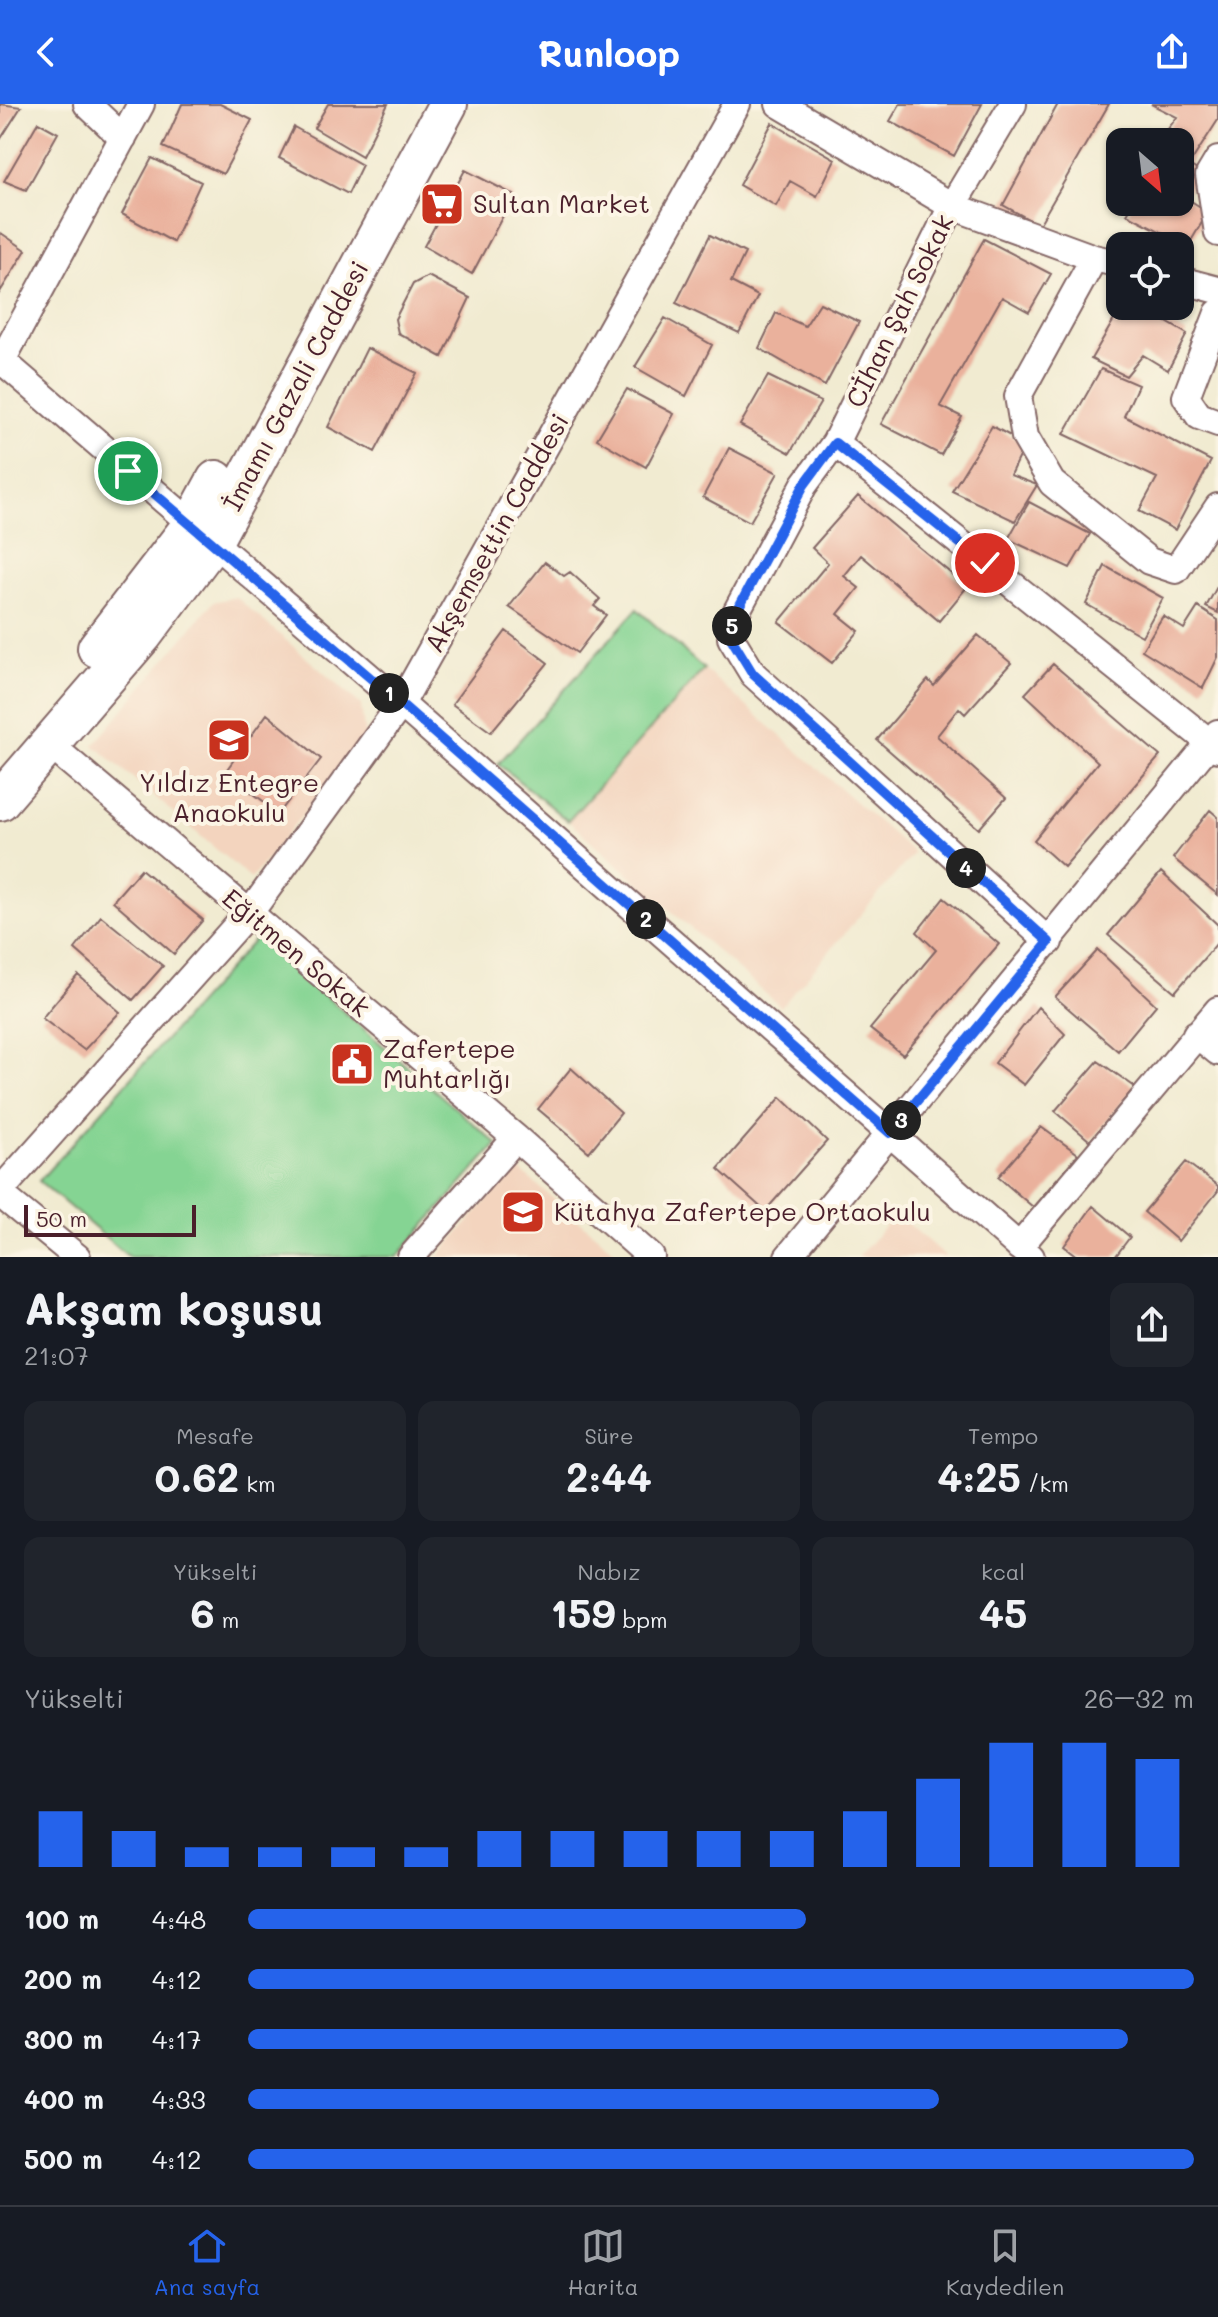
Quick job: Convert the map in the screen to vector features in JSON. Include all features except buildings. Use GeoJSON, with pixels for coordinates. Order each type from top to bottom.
{"type":"FeatureCollection","features":[{"type":"Feature","properties":{"kind":"main road","name":"İmamı Gazali Caddesi"},"geometry":{"type":"LineString","coordinates":[[0,762],[122,618],[202,534],[419,104]]}},
{"type":"Feature","properties":{"kind":"main road","name":"İmamı Gazali Caddesi"},"geometry":{"type":"LineString","coordinates":[[0,801],[143,635],[448,104]]}},
{"type":"Feature","properties":{"kind":"street"},"geometry":{"type":"LineString","coordinates":[[87,104],[123,138]]}},
{"type":"Feature","properties":{"kind":"street"},"geometry":{"type":"LineString","coordinates":[[141,104],[1,361],[401,704],[1025,1252],[1218,1010]]}},
{"type":"Feature","properties":{"kind":"street","name":"Akşemsettin Caddesi"},"geometry":{"type":"LineString","coordinates":[[0,1193],[248,912],[401,704],[737,104]]}},
{"type":"Feature","properties":{"kind":"street"},"geometry":{"type":"LineString","coordinates":[[779,104],[952,206],[1106,261]]}},
{"type":"Feature","properties":{"kind":"street","name":"Cİhan Şah Sokak"},"geometry":{"type":"LineString","coordinates":[[1013,104],[952,206],[835,443],[804,485],[733,618],[731,638],[753,674],[1049,942]]}},
{"type":"Feature","properties":{"kind":"street"},"geometry":{"type":"LineString","coordinates":[[1218,160],[1209,175],[1218,233]]}},
{"type":"Feature","properties":{"kind":"street"},"geometry":{"type":"LineString","coordinates":[[1094,258],[1018,396],[1025,437],[1052,483],[1149,561],[1176,570],[1218,507]]}},
{"type":"Feature","properties":{"kind":"street"},"geometry":{"type":"LineString","coordinates":[[1194,284],[1218,290]]}},
{"type":"Feature","properties":{"kind":"street"},"geometry":{"type":"LineString","coordinates":[[1218,313],[1186,397],[1199,416],[1218,423]]}},
{"type":"Feature","properties":{"kind":"street"},"geometry":{"type":"LineString","coordinates":[[788,1257],[1216,742],[835,443]]}},
{"type":"Feature","properties":{"kind":"street","name":"Eğitmen Sokak"},"geometry":{"type":"LineString","coordinates":[[49,744],[516,1138],[651,1257]]}},
{"type":"Feature","properties":{"kind":"street"},"geometry":{"type":"LineString","coordinates":[[1196,1034],[1218,1052]]}},
{"type":"Feature","properties":{"kind":"street"},"geometry":{"type":"LineString","coordinates":[[411,1257],[516,1138]]}},
{"type":"Feature","properties":{"kind":"street"},"geometry":{"type":"LineString","coordinates":[[0,1193],[77,1257]]}},
{"type":"Feature","properties":{"kind":"shaded area","name":"Yıldız Entegre Anaokulu"},"geometry":{"type":"Polygon","coordinates":[[[236,597],[361,705],[365,736],[251,879],[94,745],[213,602],[236,597]]]}},
{"type":"Feature","properties":{"kind":"shaded area"},"geometry":{"type":"Polygon","coordinates":[[[704,669],[914,853],[781,1007],[568,821],[704,669]]]}},
{"type":"Feature","properties":{"kind":"shaded area","name":"Kütahya Zafertepe Ortaokulu"},"geometry":{"type":"Polygon","coordinates":[[[516,1167],[622,1257],[438,1257],[516,1167]]]}},
{"type":"Feature","properties":{"kind":"shaded area"},"geometry":{"type":"Polygon","coordinates":[[[897,1214],[946,1257],[858,1257],[897,1214]]]}},
{"type":"Feature","properties":{"kind":"green space"},"geometry":{"type":"Polygon","coordinates":[[[637,609],[704,669],[568,821],[498,764],[637,609]]]}},
{"type":"Feature","properties":{"kind":"green space"},"geometry":{"type":"Polygon","coordinates":[[[257,937],[497,1144],[397,1257],[129,1257],[39,1181],[257,937]]]}},
{"type":"Feature","properties":{"kind":"place","name":"Sultan Market"},"geometry":{"type":"Point","coordinates":[442,204]}},
{"type":"Feature","properties":{"kind":"place","name":"Yıldız Entegre Anaokulu"},"geometry":{"type":"Point","coordinates":[229,740]}},
{"type":"Feature","properties":{"kind":"place","name":"Zafertepe Muhtarlığı"},"geometry":{"type":"Point","coordinates":[352,1064]}},
{"type":"Feature","properties":{"kind":"place","name":"Kütahya Zafertepe Ortaokulu"},"geometry":{"type":"Point","coordinates":[523,1212]}},
{"type":"Feature","properties":{"kind":"route"},"geometry":{"type":"LineString","coordinates":[[128,471],[401,704],[890,1133],[1049,942],[753,674],[731,638],[733,618],[804,485],[835,443],[985,563]]}}]}
